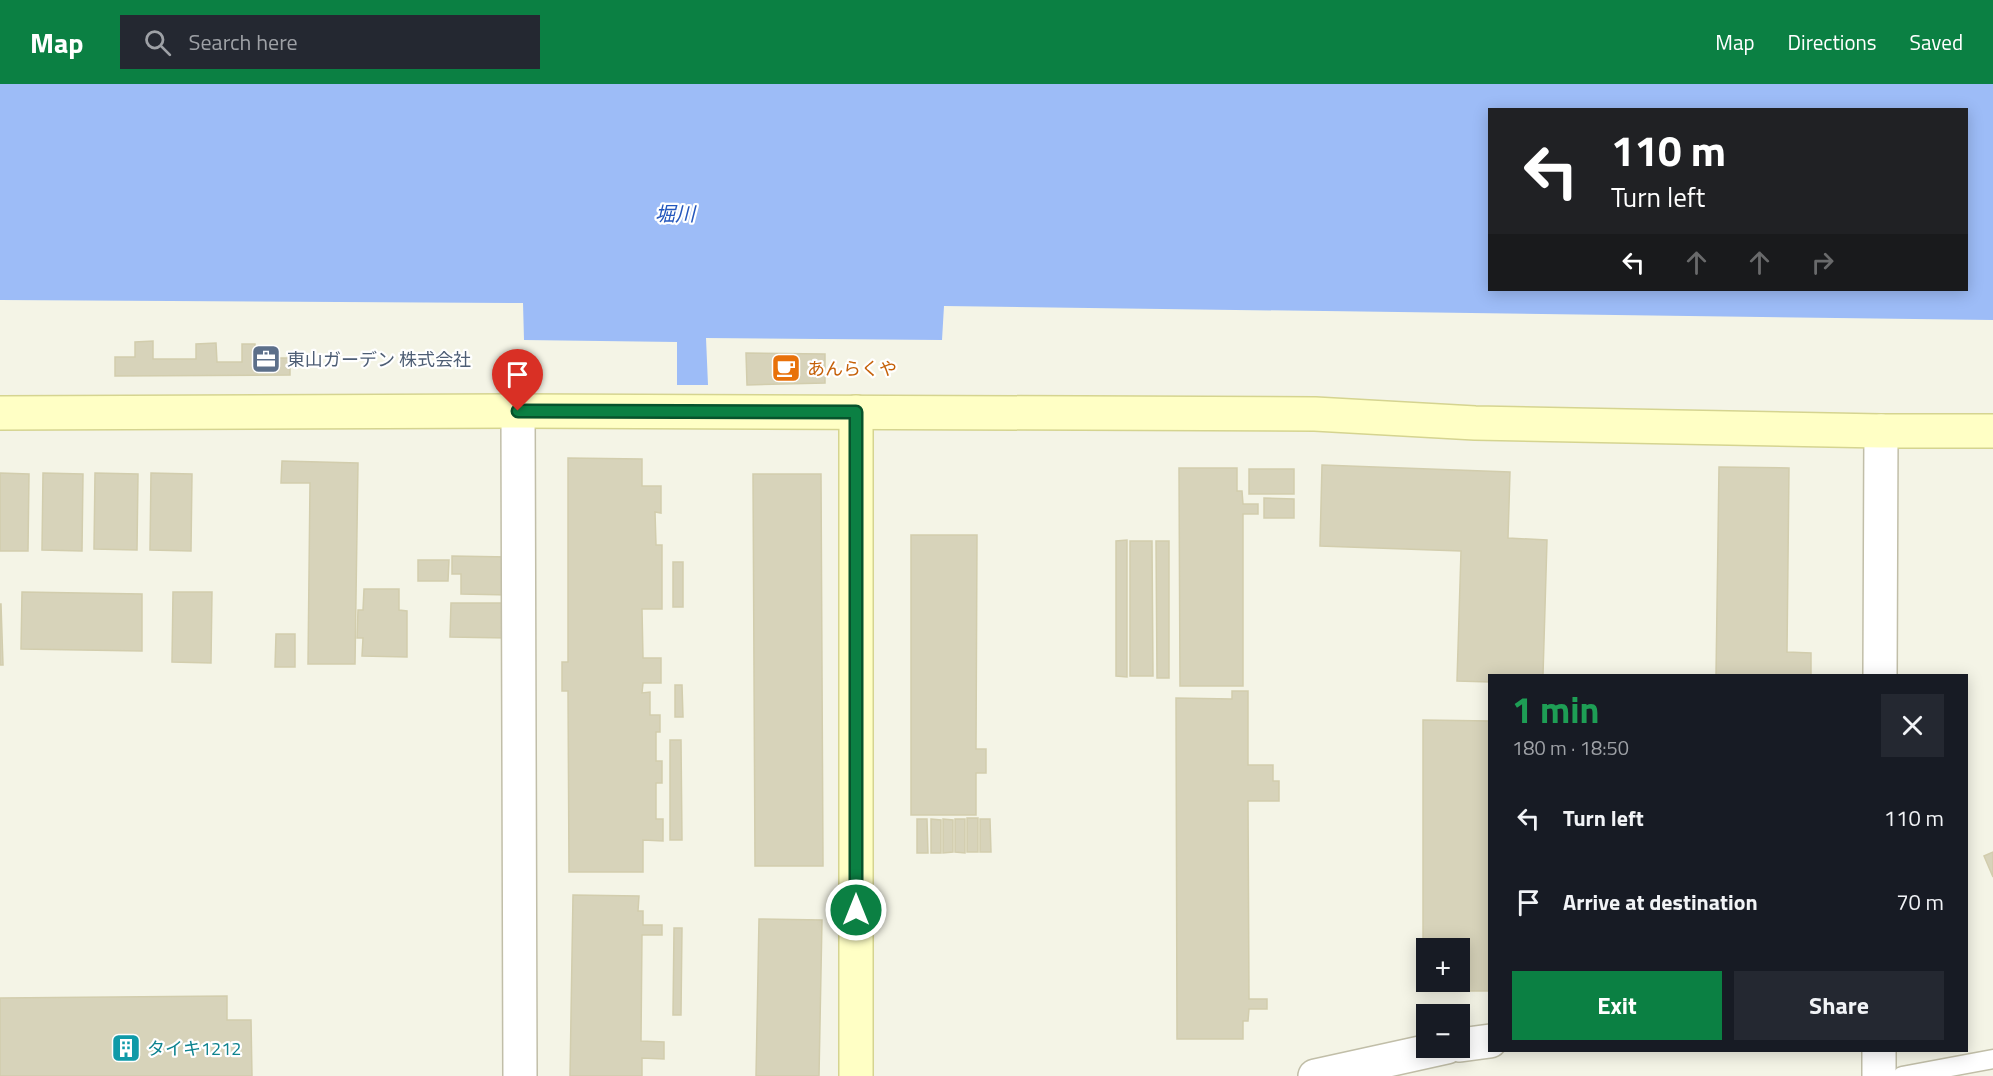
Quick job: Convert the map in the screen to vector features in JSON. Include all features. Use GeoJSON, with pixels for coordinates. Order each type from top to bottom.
{"type":"FeatureCollection","features":[{"type":"Feature","properties":{"kind":"street"},"geometry":{"type":"LineString","coordinates":[[518,411],[520,1076]]}},
{"type":"Feature","properties":{"kind":"street"},"geometry":{"type":"LineString","coordinates":[[0,413],[518,411],[1315,414],[1475,423],[1993,431]]}},
{"type":"Feature","properties":{"kind":"street"},"geometry":{"type":"LineString","coordinates":[[856,412],[856,1076]]}},
{"type":"Feature","properties":{"kind":"street"},"geometry":{"type":"LineString","coordinates":[[1880,674],[1881,431]]}},
{"type":"Feature","properties":{"kind":"street"},"geometry":{"type":"LineString","coordinates":[[1470,1044],[1488,1041]]}},
{"type":"Feature","properties":{"kind":"street"},"geometry":{"type":"LineString","coordinates":[[1879,1076],[1880,1052]]}},
{"type":"Feature","properties":{"kind":"street"},"geometry":{"type":"LineString","coordinates":[[1315,1076],[1416,1054]]}},
{"type":"Feature","properties":{"kind":"lane"},"geometry":{"type":"LineString","coordinates":[[1902,1076],[1993,1059]]}},
{"type":"Feature","properties":{"kind":"water","name":"堀川"},"geometry":{"type":"Polygon","coordinates":[[[0,84],[1993,84],[1993,320],[944,306],[942,340],[706,338],[708,385],[677,385],[677,342],[524,340],[523,303],[0,300],[0,84]]]}},
{"type":"Feature","properties":{"kind":"building","name":"東山ガーデン 株式会社"},"geometry":{"type":"Polygon","coordinates":[[[153,341],[153,359],[196,359],[196,344],[216,343],[217,362],[242,362],[242,344],[255,344],[256,358],[290,358],[290,375],[115,376],[115,357],[135,357],[135,342],[153,341]]]}},
{"type":"Feature","properties":{"kind":"building","name":"あんらくや"},"geometry":{"type":"Polygon","coordinates":[[[746,353],[825,354],[825,383],[747,385],[746,353]]]}},
{"type":"Feature","properties":{"kind":"building"},"geometry":{"type":"Polygon","coordinates":[[[568,458],[642,459],[642,486],[661,486],[661,513],[655,512],[656,545],[662,545],[662,609],[642,609],[643,658],[661,658],[661,683],[643,683],[642,693],[650,692],[650,715],[660,715],[660,732],[656,732],[656,761],[662,761],[662,783],[656,783],[656,819],[663,819],[663,841],[643,840],[643,872],[569,872],[568,691],[562,691],[562,662],[568,662],[568,458]]]}},
{"type":"Feature","properties":{"kind":"building"},"geometry":{"type":"Polygon","coordinates":[[[282,461],[358,463],[355,664],[308,664],[310,483],[281,483],[282,461]]]}},
{"type":"Feature","properties":{"kind":"building"},"geometry":{"type":"Polygon","coordinates":[[[1322,465],[1510,472],[1508,538],[1547,540],[1543,674],[1488,674],[1488,682],[1457,681],[1461,551],[1320,546],[1322,465]]]}},
{"type":"Feature","properties":{"kind":"building"},"geometry":{"type":"Polygon","coordinates":[[[1719,467],[1789,468],[1787,652],[1811,653],[1811,674],[1716,674],[1719,467]]]}},
{"type":"Feature","properties":{"kind":"building"},"geometry":{"type":"Polygon","coordinates":[[[1179,468],[1237,468],[1237,491],[1242,491],[1243,504],[1258,504],[1258,514],[1243,514],[1243,686],[1180,686],[1179,468]]]}},
{"type":"Feature","properties":{"kind":"building"},"geometry":{"type":"Polygon","coordinates":[[[1249,469],[1294,469],[1294,494],[1249,494],[1249,469]]]}},
{"type":"Feature","properties":{"kind":"building"},"geometry":{"type":"Polygon","coordinates":[[[0,473],[29,474],[28,551],[0,551],[0,473]]]}},
{"type":"Feature","properties":{"kind":"building"},"geometry":{"type":"Polygon","coordinates":[[[43,473],[83,474],[82,551],[42,550],[43,473]]]}},
{"type":"Feature","properties":{"kind":"building"},"geometry":{"type":"Polygon","coordinates":[[[95,473],[138,474],[137,550],[94,549],[95,473]]]}},
{"type":"Feature","properties":{"kind":"building"},"geometry":{"type":"Polygon","coordinates":[[[151,473],[192,474],[191,551],[150,550],[151,473]]]}},
{"type":"Feature","properties":{"kind":"building"},"geometry":{"type":"Polygon","coordinates":[[[753,474],[821,474],[823,866],[755,866],[753,474]]]}},
{"type":"Feature","properties":{"kind":"building"},"geometry":{"type":"Polygon","coordinates":[[[1264,498],[1294,499],[1294,518],[1264,518],[1264,498]]]}},
{"type":"Feature","properties":{"kind":"building"},"geometry":{"type":"Polygon","coordinates":[[[911,535],[977,535],[976,749],[986,749],[986,773],[976,773],[976,815],[911,815],[911,535]]]}},
{"type":"Feature","properties":{"kind":"building"},"geometry":{"type":"Polygon","coordinates":[[[1127,540],[1127,677],[1116,676],[1116,541],[1127,540]]]}},
{"type":"Feature","properties":{"kind":"building"},"geometry":{"type":"Polygon","coordinates":[[[1130,541],[1152,541],[1153,676],[1130,676],[1130,541]]]}},
{"type":"Feature","properties":{"kind":"building"},"geometry":{"type":"Polygon","coordinates":[[[1156,541],[1169,541],[1169,678],[1157,678],[1156,541]]]}},
{"type":"Feature","properties":{"kind":"building"},"geometry":{"type":"Polygon","coordinates":[[[452,556],[510,557],[509,595],[461,594],[461,574],[452,574],[452,556]]]}},
{"type":"Feature","properties":{"kind":"building"},"geometry":{"type":"Polygon","coordinates":[[[418,560],[449,560],[448,581],[418,581],[418,560]]]}},
{"type":"Feature","properties":{"kind":"building"},"geometry":{"type":"Polygon","coordinates":[[[673,562],[683,562],[683,607],[673,607],[673,562]]]}},
{"type":"Feature","properties":{"kind":"building"},"geometry":{"type":"Polygon","coordinates":[[[364,589],[399,589],[399,610],[407,611],[407,657],[362,656],[363,638],[357,638],[358,610],[363,610],[364,589]]]}},
{"type":"Feature","properties":{"kind":"building"},"geometry":{"type":"Polygon","coordinates":[[[22,592],[142,594],[142,651],[21,649],[22,592]]]}},
{"type":"Feature","properties":{"kind":"building"},"geometry":{"type":"Polygon","coordinates":[[[173,592],[212,592],[211,663],[172,662],[173,592]]]}},
{"type":"Feature","properties":{"kind":"building"},"geometry":{"type":"Polygon","coordinates":[[[451,603],[509,603],[508,638],[450,637],[451,603]]]}},
{"type":"Feature","properties":{"kind":"building"},"geometry":{"type":"Polygon","coordinates":[[[1,604],[3,665],[0,665],[1,604]]]}},
{"type":"Feature","properties":{"kind":"building"},"geometry":{"type":"Polygon","coordinates":[[[276,634],[295,634],[295,667],[275,667],[276,634]]]}},
{"type":"Feature","properties":{"kind":"building"},"geometry":{"type":"Polygon","coordinates":[[[675,685],[682,685],[683,717],[675,717],[675,685]]]}},
{"type":"Feature","properties":{"kind":"building"},"geometry":{"type":"Polygon","coordinates":[[[1232,691],[1248,691],[1248,765],[1273,765],[1273,781],[1279,781],[1279,801],[1248,801],[1249,999],[1267,999],[1267,1009],[1249,1009],[1248,1021],[1243,1021],[1243,1039],[1177,1039],[1176,698],[1232,699],[1232,691]]]}},
{"type":"Feature","properties":{"kind":"building"},"geometry":{"type":"Polygon","coordinates":[[[1423,720],[1488,721],[1488,991],[1470,991],[1470,938],[1423,938],[1423,720]]]}},
{"type":"Feature","properties":{"kind":"building"},"geometry":{"type":"Polygon","coordinates":[[[670,740],[681,740],[682,840],[670,840],[670,740]]]}},
{"type":"Feature","properties":{"kind":"building"},"geometry":{"type":"Polygon","coordinates":[[[967,818],[978,818],[978,852],[967,852],[967,818]]]}},
{"type":"Feature","properties":{"kind":"building"},"geometry":{"type":"Polygon","coordinates":[[[917,819],[927,819],[928,853],[917,853],[917,819]]]}},
{"type":"Feature","properties":{"kind":"building"},"geometry":{"type":"Polygon","coordinates":[[[931,819],[941,820],[941,853],[931,853],[931,819]]]}},
{"type":"Feature","properties":{"kind":"building"},"geometry":{"type":"Polygon","coordinates":[[[943,819],[953,820],[953,852],[943,853],[943,819]]]}},
{"type":"Feature","properties":{"kind":"building"},"geometry":{"type":"Polygon","coordinates":[[[955,819],[965,819],[965,853],[955,852],[955,819]]]}},
{"type":"Feature","properties":{"kind":"building"},"geometry":{"type":"Polygon","coordinates":[[[980,819],[990,819],[991,852],[980,852],[980,819]]]}},
{"type":"Feature","properties":{"kind":"building"},"geometry":{"type":"Polygon","coordinates":[[[1993,852],[1993,877],[1984,856],[1993,852]]]}},
{"type":"Feature","properties":{"kind":"building"},"geometry":{"type":"Polygon","coordinates":[[[573,895],[639,896],[638,911],[643,911],[643,925],[662,925],[662,935],[642,935],[641,1041],[664,1042],[664,1059],[642,1058],[642,1076],[570,1076],[573,895]]]}},
{"type":"Feature","properties":{"kind":"building"},"geometry":{"type":"Polygon","coordinates":[[[759,919],[822,920],[819,1076],[756,1076],[759,919]]]}},
{"type":"Feature","properties":{"kind":"building"},"geometry":{"type":"Polygon","coordinates":[[[674,928],[682,928],[681,1015],[673,1015],[674,928]]]}},
{"type":"Feature","properties":{"kind":"building","name":"タイキ1212"},"geometry":{"type":"Polygon","coordinates":[[[227,996],[227,1020],[251,1020],[252,1076],[0,1076],[0,998],[227,996]]]}},
{"type":"Feature","properties":{"kind":"place","name":"東山ガーデン 株式会社"},"geometry":{"type":"Point","coordinates":[266,359]}},
{"type":"Feature","properties":{"kind":"place","name":"あんらくや"},"geometry":{"type":"Point","coordinates":[786,368]}},
{"type":"Feature","properties":{"kind":"place","name":"タイキ1212"},"geometry":{"type":"Point","coordinates":[126,1048]}},
{"type":"Feature","properties":{"kind":"route"},"geometry":{"type":"LineString","coordinates":[[518,411],[856,412],[856,910]]}}]}
